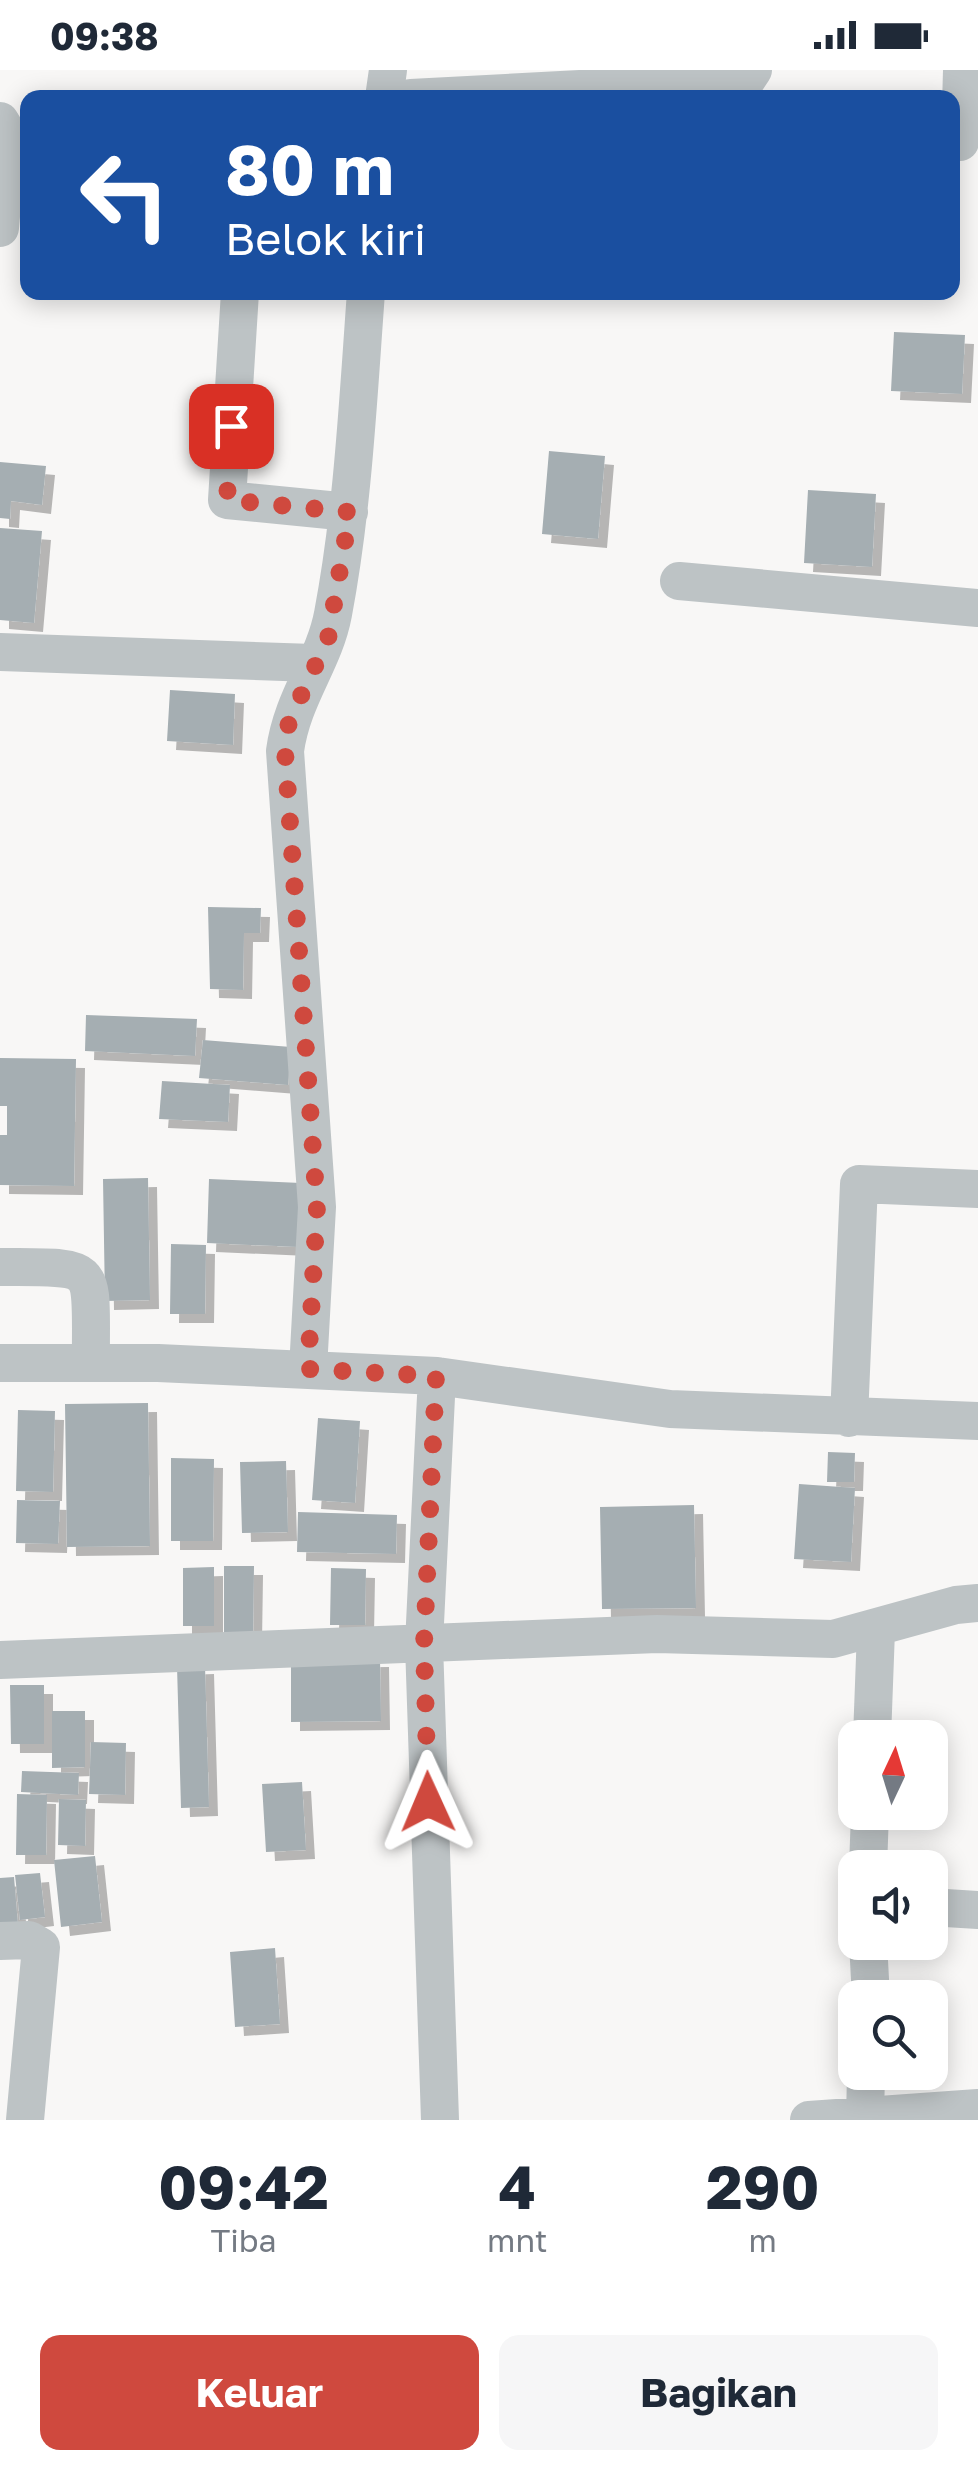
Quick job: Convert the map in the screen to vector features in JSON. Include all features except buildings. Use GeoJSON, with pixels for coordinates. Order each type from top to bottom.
{"type":"FeatureCollection","features":[{"type":"Feature","properties":{"kind":"street"},"geometry":{"type":"LineString","coordinates":[[494,90],[618,78],[741,88],[753,70]]}},
{"type":"Feature","properties":{"kind":"street"},"geometry":{"type":"LineString","coordinates":[[960,142],[962,70]]}},
{"type":"Feature","properties":{"kind":"street"},"geometry":{"type":"LineString","coordinates":[[0,121],[8,134],[0,228]]}},
{"type":"Feature","properties":{"kind":"street"},"geometry":{"type":"LineString","coordinates":[[240,300],[227,500],[350,512]]}},
{"type":"Feature","properties":{"kind":"street"},"geometry":{"type":"LineString","coordinates":[[308,1369],[317,1207],[285,751],[289,721],[312,663],[328,639],[350,512],[365,300]]}},
{"type":"Feature","properties":{"kind":"street"},"geometry":{"type":"LineString","coordinates":[[679,581],[978,608]]}},
{"type":"Feature","properties":{"kind":"street"},"geometry":{"type":"LineString","coordinates":[[0,652],[312,663]]}},
{"type":"Feature","properties":{"kind":"street"},"geometry":{"type":"LineString","coordinates":[[849,1418],[859,1184],[978,1188]]}},
{"type":"Feature","properties":{"kind":"street"},"geometry":{"type":"LineString","coordinates":[[0,1267],[74,1268],[86,1276],[90,1288],[91,1362]]}},
{"type":"Feature","properties":{"kind":"street"},"geometry":{"type":"LineString","coordinates":[[0,1362],[436,1376],[670,1409],[978,1421]]}},
{"type":"Feature","properties":{"kind":"street"},"geometry":{"type":"LineString","coordinates":[[436,1376],[424,1644],[440,2120]]}},
{"type":"Feature","properties":{"kind":"street"},"geometry":{"type":"LineString","coordinates":[[0,1660],[657,1634],[833,1640],[956,1605],[978,1603]]}},
{"type":"Feature","properties":{"kind":"street"},"geometry":{"type":"LineString","coordinates":[[873,1720],[876,1630]]}},
{"type":"Feature","properties":{"kind":"street"},"geometry":{"type":"LineString","coordinates":[[948,1908],[978,1910]]}},
{"type":"Feature","properties":{"kind":"street"},"geometry":{"type":"LineString","coordinates":[[0,1940],[29,1940],[41,1947],[26,2120]]}},
{"type":"Feature","properties":{"kind":"street"},"geometry":{"type":"LineString","coordinates":[[864,2118],[865,2090]]}},
{"type":"Feature","properties":{"kind":"street"},"geometry":{"type":"LineString","coordinates":[[809,2120],[978,2108]]}},
{"type":"Feature","properties":{"kind":"route"},"geometry":{"type":"LineString","coordinates":[[231,426],[227,500],[234,504],[350,512],[328,639],[312,663],[289,721],[285,751],[317,1207],[308,1369],[436,1376],[424,1644],[428,1802]]}}]}
